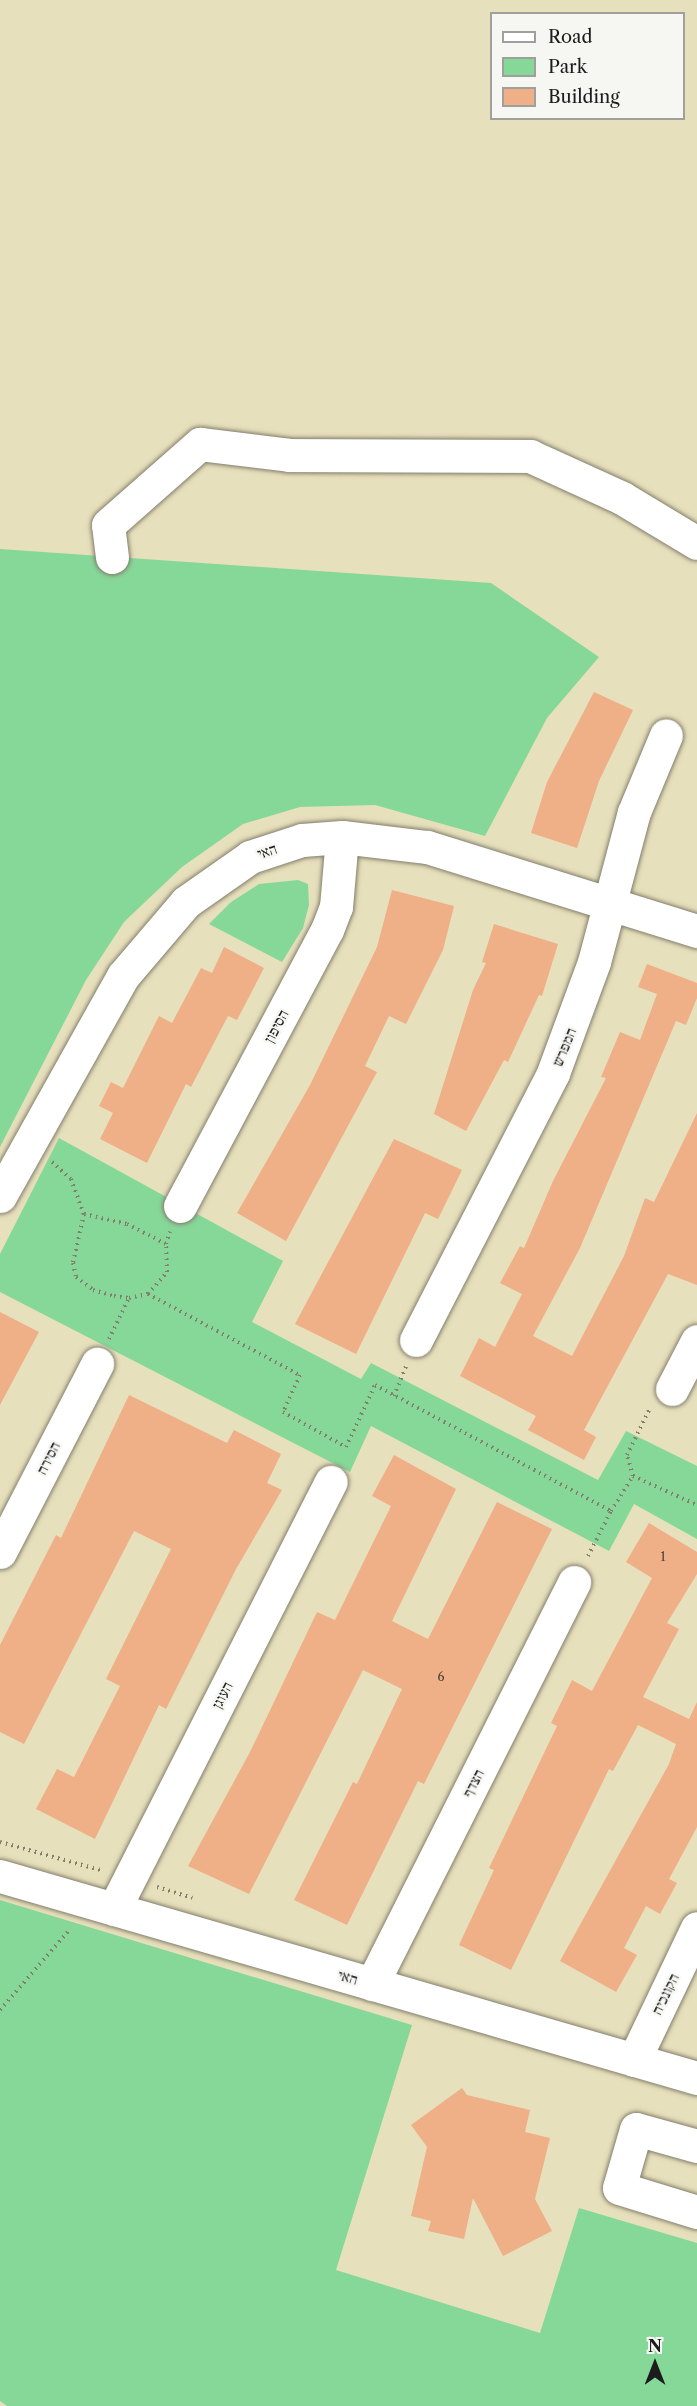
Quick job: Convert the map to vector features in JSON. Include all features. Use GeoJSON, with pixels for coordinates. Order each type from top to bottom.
{"type":"FeatureCollection","features":[{"type":"Feature","properties":{"kind":"street"},"geometry":{"type":"LineString","coordinates":[[112,556],[108,525],[200,444],[289,455],[530,456],[622,498],[697,543]]}},
{"type":"Feature","properties":{"kind":"street","name":"המפרש"},"geometry":{"type":"LineString","coordinates":[[417,1340],[554,1073],[578,1012],[634,812],[666,735]]}},
{"type":"Feature","properties":{"kind":"street","name":"האי"},"geometry":{"type":"LineString","coordinates":[[0,1196],[25,1147],[123,976],[186,902],[250,857],[302,840],[342,837],[427,847],[697,931]]}},
{"type":"Feature","properties":{"kind":"street","name":"הסיפון"},"geometry":{"type":"LineString","coordinates":[[180,1206],[327,930],[336,907],[342,837]]}},
{"type":"Feature","properties":{"kind":"street"},"geometry":{"type":"LineString","coordinates":[[672,1389],[697,1341]]}},
{"type":"Feature","properties":{"kind":"street","name":"הסירה"},"geometry":{"type":"LineString","coordinates":[[0,1552],[97,1364]]}},
{"type":"Feature","properties":{"kind":"street","name":"העוגן"},"geometry":{"type":"LineString","coordinates":[[103,1906],[331,1482]]}},
{"type":"Feature","properties":{"kind":"street","name":"הצדף"},"geometry":{"type":"LineString","coordinates":[[372,1984],[574,1582]]}},
{"type":"Feature","properties":{"kind":"street","name":"האי"},"geometry":{"type":"LineString","coordinates":[[0,1876],[697,2078]]}},
{"type":"Feature","properties":{"kind":"street","name":"הקונכיה"},"geometry":{"type":"LineString","coordinates":[[634,2060],[697,1928]]}},
{"type":"Feature","properties":{"kind":"street"},"geometry":{"type":"LineString","coordinates":[[697,2146],[636,2129],[619,2188],[697,2212]]}},
{"type":"Feature","properties":{"kind":"path"},"geometry":{"type":"LineString","coordinates":[[25,1147],[61,1167],[71,1179],[84,1214],[74,1263],[76,1277],[93,1290],[129,1298],[148,1294],[167,1272],[166,1244],[180,1206]]}},
{"type":"Feature","properties":{"kind":"path"},"geometry":{"type":"LineString","coordinates":[[84,1214],[127,1224],[166,1244]]}},
{"type":"Feature","properties":{"kind":"path"},"geometry":{"type":"LineString","coordinates":[[148,1294],[300,1375],[283,1412],[346,1448],[375,1385],[611,1511]]}},
{"type":"Feature","properties":{"kind":"path"},"geometry":{"type":"LineString","coordinates":[[97,1364],[129,1298]]}},
{"type":"Feature","properties":{"kind":"path"},"geometry":{"type":"LineString","coordinates":[[574,1582],[611,1511],[633,1476],[627,1455],[654,1399],[672,1389]]}},
{"type":"Feature","properties":{"kind":"path"},"geometry":{"type":"LineString","coordinates":[[633,1476],[697,1505]]}},
{"type":"Feature","properties":{"kind":"path"},"geometry":{"type":"LineString","coordinates":[[0,2010],[103,1906]]}},
{"type":"Feature","properties":{"kind":"green space"},"geometry":{"type":"Polygon","coordinates":[[[0,549],[491,583],[599,657],[547,718],[485,836],[375,805],[300,807],[243,824],[182,867],[124,922],[86,980],[0,1147],[0,549]]]}},
{"type":"Feature","properties":{"kind":"green space"},"geometry":{"type":"Polygon","coordinates":[[[298,880],[308,884],[309,905],[303,928],[282,962],[209,924],[231,902],[259,884],[298,880]]]}},
{"type":"Feature","properties":{"kind":"green space"},"geometry":{"type":"Polygon","coordinates":[[[59,1138],[283,1261],[252,1322],[361,1379],[371,1363],[598,1480],[626,1431],[697,1466],[697,1539],[634,1504],[609,1551],[371,1426],[350,1472],[0,1292],[0,1254],[59,1138]]]}},
{"type":"Feature","properties":{"kind":"green space"},"geometry":{"type":"Polygon","coordinates":[[[0,1900],[412,2025],[336,2270],[540,2333],[579,2208],[697,2243],[697,2406],[7,2406],[0,2401],[0,1900]]]}},
{"type":"Feature","properties":{"kind":"building"},"geometry":{"type":"Polygon","coordinates":[[[594,692],[633,710],[599,781],[577,848],[531,833],[547,782],[594,692]]]}},
{"type":"Feature","properties":{"kind":"building"},"geometry":{"type":"Polygon","coordinates":[[[392,890],[454,906],[443,950],[406,1024],[389,1016],[365,1066],[377,1072],[286,1241],[237,1213],[310,1085],[377,947],[392,890]]]}},
{"type":"Feature","properties":{"kind":"building"},"geometry":{"type":"Polygon","coordinates":[[[494,924],[558,944],[542,996],[539,995],[508,1062],[504,1060],[466,1131],[434,1114],[473,990],[486,963],[482,962],[494,924]]]}},
{"type":"Feature","properties":{"kind":"building"},"geometry":{"type":"Polygon","coordinates":[[[224,947],[264,968],[237,1020],[228,1016],[191,1087],[186,1084],[147,1163],[100,1139],[113,1113],[99,1106],[111,1082],[123,1088],[159,1016],[172,1023],[201,968],[212,973],[224,947]]]}},
{"type":"Feature","properties":{"kind":"building"},"geometry":{"type":"Polygon","coordinates":[[[647,964],[697,983],[697,998],[686,1025],[676,1021],[580,1248],[533,1336],[572,1356],[624,1256],[645,1198],[654,1202],[697,1113],[697,1285],[668,1274],[584,1430],[596,1437],[584,1460],[528,1430],[536,1416],[460,1376],[479,1338],[495,1347],[522,1294],[500,1283],[520,1246],[524,1248],[553,1181],[606,1078],[601,1077],[620,1032],[640,1040],[657,994],[638,987],[647,964]]]}},
{"type":"Feature","properties":{"kind":"building"},"geometry":{"type":"Polygon","coordinates":[[[394,1139],[462,1170],[438,1219],[425,1213],[356,1354],[295,1324],[394,1139]]]}},
{"type":"Feature","properties":{"kind":"building"},"geometry":{"type":"Polygon","coordinates":[[[0,1312],[39,1332],[0,1405],[0,1312]]]}},
{"type":"Feature","properties":{"kind":"building"},"geometry":{"type":"Polygon","coordinates":[[[129,1395],[227,1443],[234,1430],[281,1454],[267,1483],[282,1490],[236,1569],[166,1709],[159,1705],[95,1839],[36,1809],[57,1769],[74,1777],[120,1686],[106,1679],[171,1549],[134,1531],[24,1744],[0,1732],[0,1645],[56,1535],[61,1538],[129,1395]]]}},
{"type":"Feature","properties":{"kind":"building"},"geometry":{"type":"Polygon","coordinates":[[[394,1455],[456,1489],[392,1621],[428,1639],[497,1502],[552,1529],[424,1784],[418,1781],[347,1925],[294,1900],[353,1782],[357,1784],[402,1689],[363,1670],[249,1894],[188,1866],[250,1752],[317,1612],[335,1620],[391,1506],[372,1496],[394,1455]]]}},
{"type":"Feature","properties":{"kind":"building"},"geometry":{"type":"Polygon","coordinates":[[[649,1523],[697,1552],[697,1574],[667,1623],[679,1629],[643,1697],[689,1719],[697,1702],[697,1827],[669,1879],[677,1883],[660,1914],[646,1906],[624,1948],[637,1955],[616,1992],[560,1961],[669,1764],[676,1744],[638,1725],[613,1771],[609,1769],[511,1970],[459,1945],[494,1870],[489,1868],[557,1726],[551,1723],[572,1680],[592,1691],[652,1578],[626,1562],[649,1523]]]}},
{"type":"Feature","properties":{"kind":"building"},"geometry":{"type":"Polygon","coordinates":[[[462,2088],[467,2095],[530,2110],[525,2132],[550,2138],[535,2199],[552,2231],[503,2256],[473,2198],[464,2239],[428,2231],[431,2221],[411,2216],[427,2147],[411,2125],[462,2088]]]}}]}
